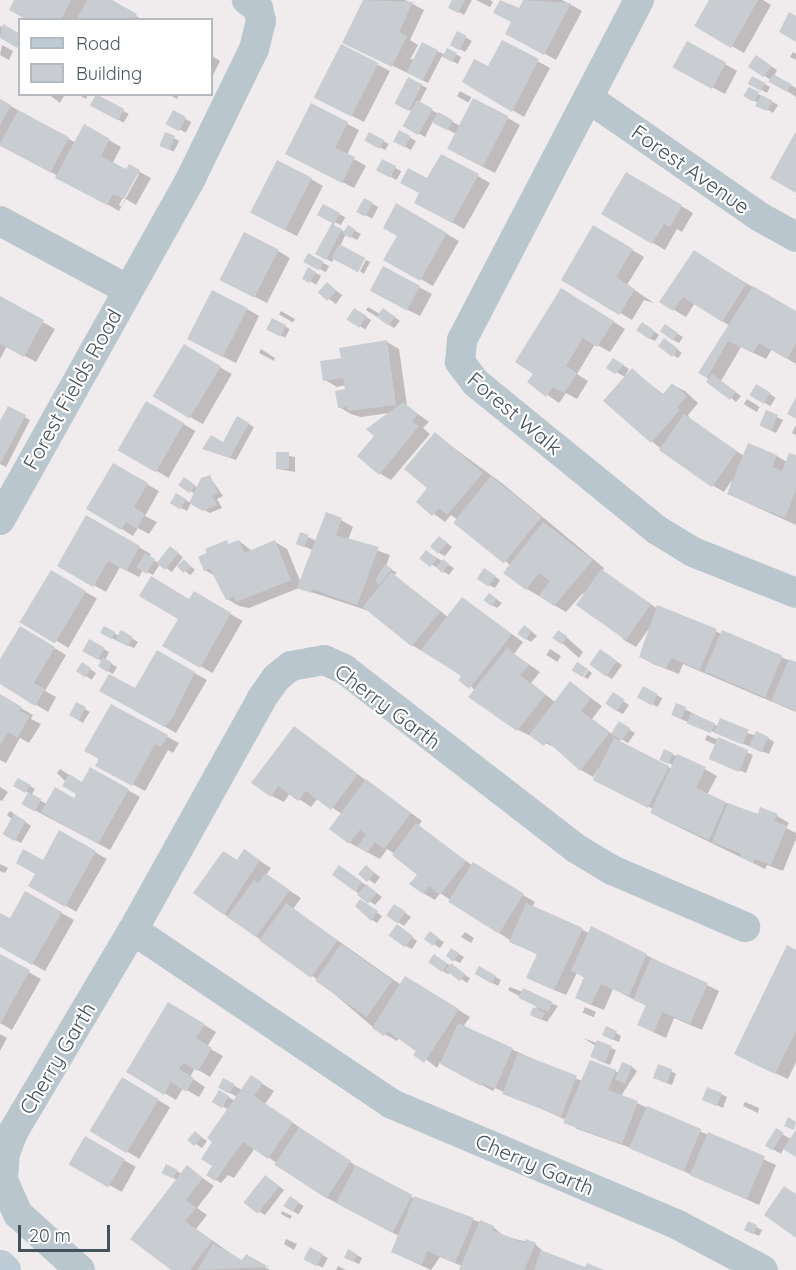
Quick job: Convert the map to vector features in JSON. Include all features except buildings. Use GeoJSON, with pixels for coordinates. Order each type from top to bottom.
{"type":"FeatureCollection","features":[{"type":"Feature","properties":{"kind":"street","name":"Forest Fields Road"},"geometry":{"type":"LineString","coordinates":[[0,520],[192,176],[255,49],[261,21],[258,8],[247,0]]}},
{"type":"Feature","properties":{"kind":"street","name":"Forest Walk"},"geometry":{"type":"LineString","coordinates":[[639,0],[462,340],[460,362],[476,383],[657,530],[693,552],[796,593]]}},
{"type":"Feature","properties":{"kind":"street","name":"Forest Avenue"},"geometry":{"type":"LineString","coordinates":[[588,98],[760,217],[796,237]]}},
{"type":"Feature","properties":{"kind":"street","name":"Forest Fields Road"},"geometry":{"type":"LineString","coordinates":[[0,221],[127,289]]}},
{"type":"Feature","properties":{"kind":"street","name":"Cherry Garth"},"geometry":{"type":"LineString","coordinates":[[80,1270],[18,1214],[3,1180],[5,1154],[13,1131],[133,930],[265,693],[291,666],[309,660],[324,660],[344,669],[520,808],[605,866],[745,927]]}},
{"type":"Feature","properties":{"kind":"street","name":"Cherry Garth"},"geometry":{"type":"LineString","coordinates":[[133,930],[392,1104],[678,1225],[763,1270]]}},
{"type":"Feature","properties":{"kind":"street"},"geometry":{"type":"LineString","coordinates":[[0,1266],[4,1270]]}}]}
